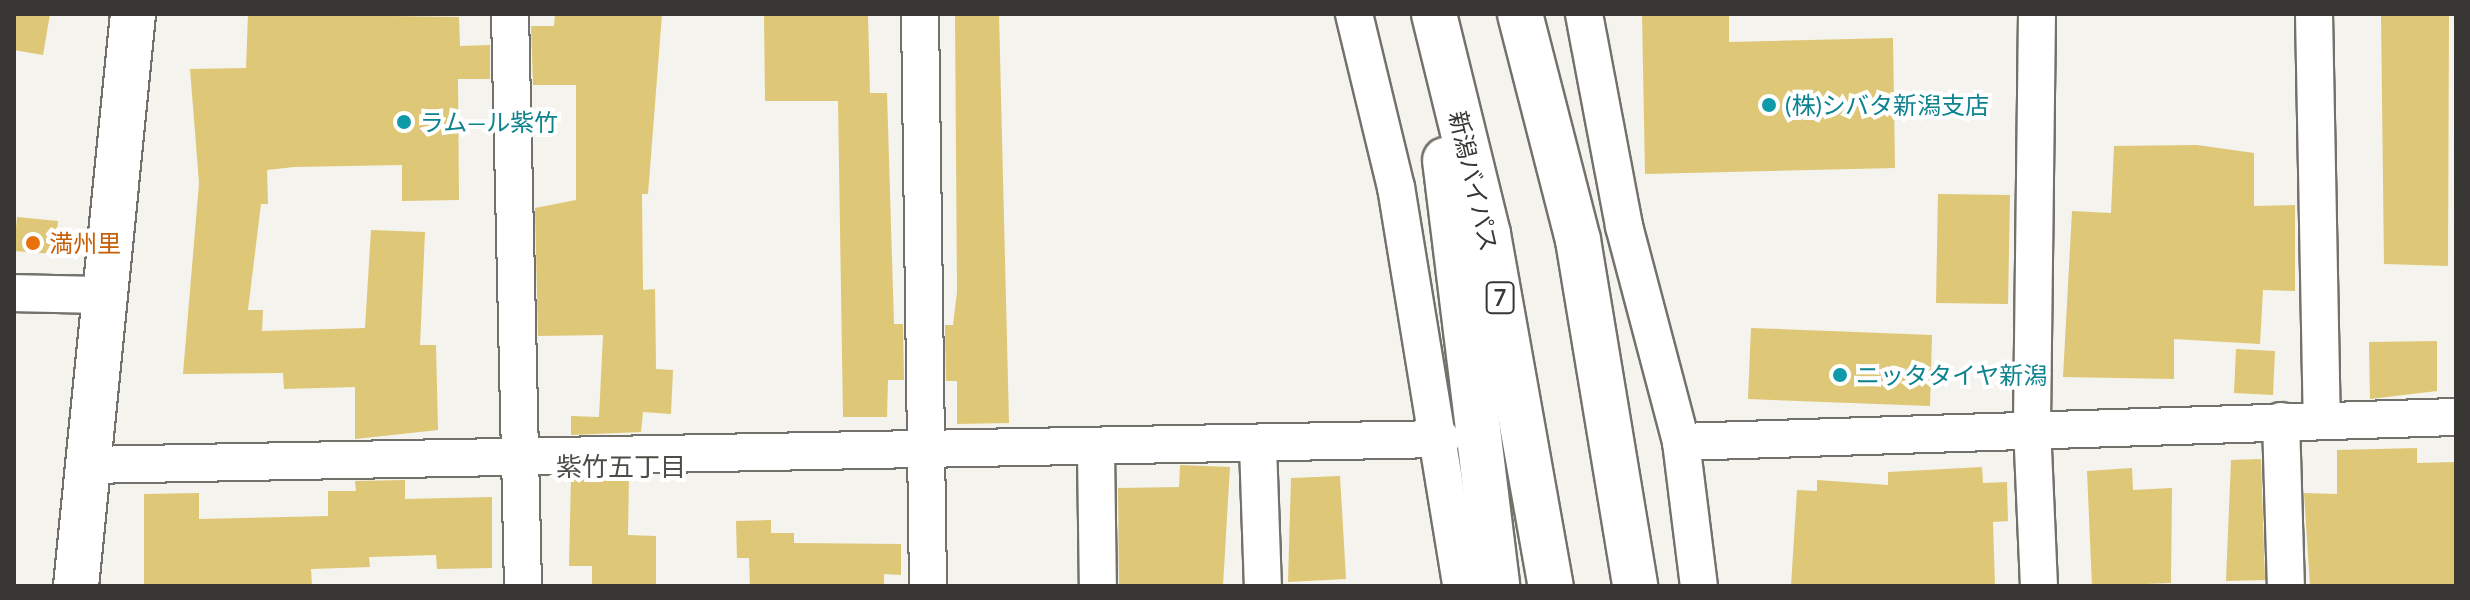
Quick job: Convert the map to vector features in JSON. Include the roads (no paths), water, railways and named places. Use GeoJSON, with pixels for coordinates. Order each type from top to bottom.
{"type":"FeatureCollection","features":[{"type":"Feature","properties":{"kind":"main road"},"geometry":{"type":"LineString","coordinates":[[76,586],[133,14]]}},
{"type":"Feature","properties":{"kind":"main road","name":"7"},"geometry":{"type":"LineString","coordinates":[[1426,14],[1497,586]]}},
{"type":"Feature","properties":{"kind":"main road","name":"新潟バイパス"},"geometry":{"type":"LineString","coordinates":[[1434,14],[1488,234],[1551,586]]}},
{"type":"Feature","properties":{"kind":"main road"},"geometry":{"type":"LineString","coordinates":[[1520,14],[1578,240],[1635,586]]}},
{"type":"Feature","properties":{"kind":"street"},"geometry":{"type":"LineString","coordinates":[[510,14],[523,586]]}},
{"type":"Feature","properties":{"kind":"street"},"geometry":{"type":"LineString","coordinates":[[920,14],[922,451],[928,586]]}},
{"type":"Feature","properties":{"kind":"street"},"geometry":{"type":"LineString","coordinates":[[1354,14],[1396,187],[1442,439],[1461,586]]}},
{"type":"Feature","properties":{"kind":"street"},"geometry":{"type":"LineString","coordinates":[[1584,14],[1624,226],[1681,442],[1699,586]]}},
{"type":"Feature","properties":{"kind":"street"},"geometry":{"type":"LineString","coordinates":[[2037,14],[2032,426],[2039,586]]}},
{"type":"Feature","properties":{"kind":"street"},"geometry":{"type":"LineString","coordinates":[[2314,14],[2322,420]]}},
{"type":"Feature","properties":{"kind":"street"},"geometry":{"type":"LineString","coordinates":[[14,293],[105,295]]}},
{"type":"Feature","properties":{"kind":"street"},"geometry":{"type":"LineString","coordinates":[[1681,442],[2032,426],[2456,417]]}},
{"type":"Feature","properties":{"kind":"street"},"geometry":{"type":"LineString","coordinates":[[2281,421],[2286,586]]}},
{"type":"Feature","properties":{"kind":"street"},"geometry":{"type":"LineString","coordinates":[[87,465],[521,452],[1096,451],[1442,439]]}},
{"type":"Feature","properties":{"kind":"street"},"geometry":{"type":"LineString","coordinates":[[1258,446],[1263,586]]}},
{"type":"Feature","properties":{"kind":"street"},"geometry":{"type":"LineString","coordinates":[[1096,451],[1098,586]]}},
{"type":"Feature","properties":{"kind":"place","name":"(株)シバタ新潟支店"},"geometry":{"type":"Point","coordinates":[1769,105]}},
{"type":"Feature","properties":{"kind":"place","name":"ラム―ル紫竹"},"geometry":{"type":"Point","coordinates":[404,122]}},
{"type":"Feature","properties":{"kind":"place","name":"満州里"},"geometry":{"type":"Point","coordinates":[33,243]}},
{"type":"Feature","properties":{"kind":"place","name":"ニッタタイヤ新潟"},"geometry":{"type":"Point","coordinates":[1840,375]}},
{"type":"Feature","properties":{"kind":"district","name":"紫竹五丁目"},"geometry":{"type":"Point","coordinates":[621,467]}}]}
